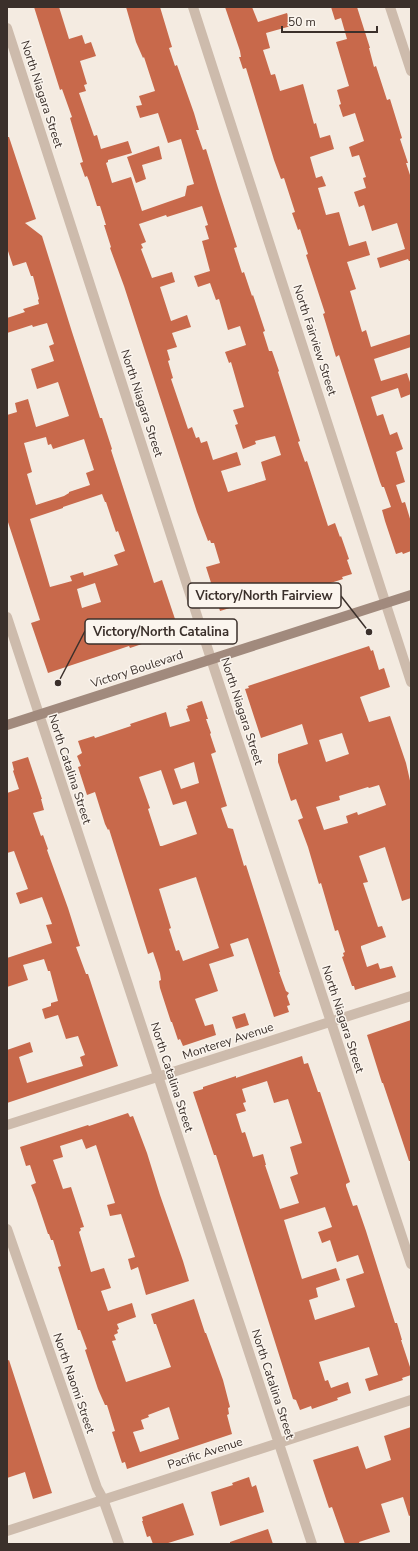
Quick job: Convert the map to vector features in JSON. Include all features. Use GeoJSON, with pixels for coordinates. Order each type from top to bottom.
{"type":"FeatureCollection","features":[{"type":"Feature","properties":{"kind":"main road","name":"Victory Boulevard"},"geometry":{"type":"LineString","coordinates":[[7,725],[411,594]]}},
{"type":"Feature","properties":{"kind":"street","name":"North Fairview Street"},"geometry":{"type":"LineString","coordinates":[[193,7],[411,682]]}},
{"type":"Feature","properties":{"kind":"street"},"geometry":{"type":"LineString","coordinates":[[390,7],[411,71]]}},
{"type":"Feature","properties":{"kind":"street","name":"North Niagara Street"},"geometry":{"type":"LineString","coordinates":[[7,28],[211,659],[411,1264]]}},
{"type":"Feature","properties":{"kind":"street","name":"North Catalina Street"},"geometry":{"type":"LineString","coordinates":[[7,617],[312,1544]]}},
{"type":"Feature","properties":{"kind":"street","name":"Monterey Avenue"},"geometry":{"type":"LineString","coordinates":[[7,1126],[411,996]]}},
{"type":"Feature","properties":{"kind":"street","name":"North Naomi Street"},"geometry":{"type":"LineString","coordinates":[[7,1229],[97,1488],[104,1499],[119,1544]]}},
{"type":"Feature","properties":{"kind":"street","name":"Pacific Avenue"},"geometry":{"type":"LineString","coordinates":[[7,1531],[411,1400]]}},
{"type":"Feature","properties":{"kind":"building"},"geometry":{"type":"Polygon","coordinates":[[[34,7],[59,7],[69,39],[82,35],[85,44],[91,42],[96,56],[80,61],[87,84],[84,85],[86,91],[79,93],[94,136],[97,135],[101,149],[128,141],[132,153],[108,160],[106,163],[112,183],[131,177],[142,211],[185,196],[187,186],[194,184],[181,139],[168,143],[158,113],[140,118],[136,106],[142,105],[139,96],[155,91],[144,57],[143,58],[136,42],[126,7],[160,7],[172,47],[169,48],[175,66],[177,65],[194,113],[199,130],[196,130],[203,150],[206,149],[237,247],[234,248],[242,273],[244,272],[252,296],[253,295],[265,331],[263,332],[269,351],[272,351],[279,371],[278,372],[300,441],[298,442],[305,462],[307,461],[328,526],[335,523],[340,537],[341,536],[349,559],[347,560],[352,574],[342,577],[343,579],[287,597],[286,595],[277,598],[276,594],[220,611],[206,567],[220,563],[214,543],[211,543],[210,540],[208,541],[197,512],[124,286],[110,248],[111,247],[104,225],[106,225],[100,206],[97,206],[89,181],[87,176],[85,177],[80,163],[83,162],[70,118],[72,117],[62,89],[60,90],[34,7]],[[202,206],[167,217],[166,215],[139,224],[146,242],[141,244],[143,248],[141,249],[152,278],[172,272],[175,282],[160,287],[171,321],[187,315],[191,327],[172,333],[177,347],[167,350],[170,360],[168,361],[173,378],[171,379],[188,429],[192,427],[196,438],[199,437],[201,443],[207,441],[213,460],[237,452],[241,465],[221,471],[228,492],[266,480],[261,462],[281,455],[275,436],[255,441],[256,444],[243,449],[235,425],[238,424],[233,410],[244,407],[231,362],[229,363],[225,352],[246,345],[240,326],[228,330],[219,299],[216,300],[210,283],[198,287],[194,276],[210,271],[202,241],[209,239],[205,226],[208,225],[202,206]]]}},
{"type":"Feature","properties":{"kind":"building"},"geometry":{"type":"Polygon","coordinates":[[[225,7],[252,7],[258,22],[287,13],[291,26],[266,33],[270,48],[263,50],[271,75],[275,74],[280,91],[303,84],[314,124],[316,123],[320,138],[330,135],[334,149],[310,157],[316,178],[322,176],[326,186],[318,188],[326,215],[339,212],[349,246],[366,241],[370,255],[347,262],[356,289],[350,291],[362,332],[366,330],[371,347],[411,334],[411,347],[374,359],[381,381],[407,373],[411,385],[411,394],[401,398],[398,388],[371,397],[377,416],[383,414],[390,435],[397,432],[403,449],[396,452],[405,482],[396,485],[402,503],[405,502],[411,522],[411,551],[403,554],[402,552],[396,554],[385,521],[382,510],[391,507],[384,487],[382,487],[380,482],[339,355],[336,357],[323,314],[325,313],[306,255],[308,254],[300,229],[298,230],[292,213],[295,212],[284,178],[281,179],[274,160],[246,68],[243,69],[239,57],[241,57],[240,51],[225,7]]]}},
{"type":"Feature","properties":{"kind":"building"},"geometry":{"type":"Polygon","coordinates":[[[331,7],[357,7],[370,48],[374,67],[376,66],[387,100],[390,99],[402,138],[400,139],[411,178],[411,261],[408,259],[380,268],[377,258],[405,249],[397,223],[372,231],[364,205],[359,207],[354,192],[366,188],[363,178],[366,177],[359,155],[352,157],[349,147],[364,141],[355,113],[343,117],[339,105],[341,104],[337,90],[349,86],[336,42],[347,39],[341,18],[335,20],[331,7]]]}},
{"type":"Feature","properties":{"kind":"building"},"geometry":{"type":"Polygon","coordinates":[[[7,137],[9,137],[36,219],[25,223],[42,236],[154,583],[162,580],[176,622],[170,624],[171,626],[151,633],[154,640],[130,648],[129,646],[48,673],[31,623],[40,620],[7,519],[7,415],[17,412],[15,403],[28,399],[36,427],[69,416],[58,382],[37,389],[31,369],[54,361],[49,346],[54,344],[47,323],[33,327],[32,325],[7,333],[7,318],[25,312],[23,309],[39,304],[39,299],[33,276],[31,276],[26,262],[13,266],[7,248],[7,137]],[[46,437],[24,443],[32,472],[27,474],[36,505],[64,496],[69,492],[90,485],[86,473],[94,470],[84,439],[53,449],[51,444],[48,445],[46,437]],[[102,494],[30,519],[50,587],[72,581],[70,576],[83,572],[84,576],[118,565],[114,555],[125,551],[118,531],[116,532],[102,494]],[[95,583],[77,589],[82,608],[101,602],[95,583]]]}},
{"type":"Feature","properties":{"kind":"building"},"geometry":{"type":"Polygon","coordinates":[[[159,146],[162,159],[142,165],[146,179],[136,183],[127,157],[159,146]]]}},
{"type":"Feature","properties":{"kind":"building"},"geometry":{"type":"Polygon","coordinates":[[[369,646],[371,651],[373,650],[379,670],[384,668],[390,687],[360,697],[369,722],[390,716],[406,763],[411,785],[411,898],[402,901],[385,847],[359,856],[368,882],[363,883],[378,927],[382,926],[386,937],[361,946],[361,948],[367,967],[378,963],[380,969],[392,966],[396,977],[355,990],[354,986],[352,986],[342,957],[344,956],[343,953],[345,952],[338,930],[335,931],[321,883],[319,884],[298,820],[303,818],[296,799],[291,801],[278,762],[278,754],[308,744],[302,724],[261,738],[245,689],[249,688],[248,686],[369,646]],[[342,733],[319,740],[326,762],[349,754],[342,733]],[[379,785],[339,796],[340,800],[316,807],[324,830],[348,823],[346,816],[357,812],[358,815],[386,805],[379,785]]]}},
{"type":"Feature","properties":{"kind":"building"},"geometry":{"type":"Polygon","coordinates":[[[202,701],[216,752],[211,754],[227,806],[221,808],[228,828],[233,829],[244,866],[246,865],[279,972],[286,991],[289,993],[287,996],[290,1005],[287,1006],[289,1012],[274,1017],[248,938],[230,944],[234,956],[209,964],[218,991],[195,999],[205,1026],[213,1024],[216,1035],[183,1046],[180,1039],[178,1040],[171,1022],[160,988],[160,973],[153,952],[148,954],[109,829],[108,830],[105,824],[95,792],[87,795],[78,767],[81,766],[77,756],[82,753],[78,741],[94,736],[95,738],[166,712],[170,727],[190,721],[186,709],[188,708],[187,706],[202,701]],[[194,762],[174,769],[181,789],[199,783],[194,762]],[[161,770],[139,777],[150,808],[148,809],[160,846],[197,834],[186,801],[173,805],[161,770]],[[196,877],[159,889],[171,928],[169,929],[176,951],[179,950],[183,961],[219,948],[196,877]]]}},
{"type":"Feature","properties":{"kind":"building"},"geometry":{"type":"Polygon","coordinates":[[[28,757],[42,799],[44,810],[33,813],[41,836],[43,835],[68,908],[80,946],[76,947],[86,974],[88,974],[118,1066],[7,1103],[7,1050],[30,1042],[33,1052],[19,1057],[27,1083],[83,1066],[80,1057],[85,1055],[78,1036],[66,1039],[58,1015],[45,1019],[42,1009],[51,1006],[51,1003],[58,1001],[50,971],[48,971],[44,959],[23,965],[28,980],[7,987],[7,958],[52,943],[46,925],[52,924],[42,897],[20,904],[16,893],[28,889],[14,851],[7,853],[7,793],[19,789],[13,771],[12,762],[28,757]]]}},
{"type":"Feature","properties":{"kind":"building"},"geometry":{"type":"Polygon","coordinates":[[[245,1013],[249,1025],[236,1029],[232,1017],[245,1013]]]}},
{"type":"Feature","properties":{"kind":"building"},"geometry":{"type":"Polygon","coordinates":[[[411,1020],[411,1161],[409,1161],[367,1035],[411,1020]]]}},
{"type":"Feature","properties":{"kind":"building"},"geometry":{"type":"Polygon","coordinates":[[[302,1056],[304,1064],[308,1063],[318,1092],[320,1092],[350,1182],[346,1184],[346,1186],[353,1206],[357,1205],[395,1323],[397,1323],[411,1370],[411,1375],[402,1378],[403,1380],[369,1391],[365,1379],[378,1375],[369,1347],[319,1362],[325,1381],[328,1380],[331,1388],[348,1382],[351,1393],[337,1398],[338,1400],[312,1409],[311,1406],[300,1410],[296,1400],[293,1399],[216,1155],[214,1155],[193,1092],[236,1076],[236,1078],[302,1056]],[[267,1081],[242,1089],[246,1102],[243,1103],[246,1111],[236,1114],[242,1133],[245,1132],[253,1157],[263,1154],[265,1165],[280,1209],[299,1203],[290,1177],[298,1174],[290,1147],[302,1143],[288,1099],[274,1103],[267,1081]],[[325,1207],[284,1220],[302,1279],[336,1268],[340,1280],[316,1288],[318,1297],[309,1300],[315,1320],[355,1307],[346,1279],[364,1273],[358,1255],[337,1262],[330,1240],[322,1243],[318,1232],[332,1227],[325,1207]]]}},
{"type":"Feature","properties":{"kind":"building"},"geometry":{"type":"Polygon","coordinates":[[[128,1113],[130,1117],[133,1116],[147,1153],[189,1281],[146,1295],[138,1267],[131,1270],[128,1259],[135,1257],[121,1214],[110,1216],[107,1205],[115,1203],[96,1145],[86,1149],[82,1139],[60,1146],[63,1157],[53,1160],[63,1189],[71,1187],[84,1227],[80,1228],[81,1230],[79,1232],[91,1272],[104,1268],[111,1288],[101,1291],[108,1311],[132,1303],[136,1317],[117,1324],[119,1329],[117,1330],[118,1333],[114,1335],[116,1340],[112,1341],[126,1382],[171,1367],[151,1314],[194,1299],[223,1380],[230,1407],[228,1408],[229,1414],[227,1415],[232,1434],[127,1469],[125,1462],[122,1463],[112,1432],[115,1431],[107,1405],[105,1405],[98,1389],[85,1350],[87,1349],[80,1330],[78,1330],[58,1267],[61,1266],[53,1240],[51,1240],[48,1234],[31,1185],[36,1183],[30,1165],[26,1166],[20,1147],[88,1125],[89,1126],[128,1113]],[[169,1407],[148,1415],[149,1417],[141,1420],[144,1429],[133,1432],[140,1452],[179,1439],[169,1407]]]}},
{"type":"Feature","properties":{"kind":"building"},"geometry":{"type":"Polygon","coordinates":[[[9,1360],[52,1493],[33,1499],[25,1472],[7,1478],[7,1361],[9,1360]]]}},
{"type":"Feature","properties":{"kind":"building"},"geometry":{"type":"Polygon","coordinates":[[[411,1427],[411,1515],[409,1516],[403,1497],[381,1504],[390,1532],[359,1542],[360,1544],[345,1544],[332,1507],[329,1508],[313,1460],[358,1446],[366,1469],[391,1460],[384,1436],[411,1427]]]}},
{"type":"Feature","properties":{"kind":"building"},"geometry":{"type":"Polygon","coordinates":[[[249,1477],[252,1487],[256,1485],[264,1512],[220,1526],[211,1492],[233,1485],[232,1483],[249,1477]]]}},
{"type":"Feature","properties":{"kind":"building"},"geometry":{"type":"Polygon","coordinates":[[[183,1503],[194,1535],[165,1544],[153,1544],[150,1536],[147,1537],[142,1517],[183,1503]]]}},
{"type":"Feature","properties":{"kind":"building"},"geometry":{"type":"Polygon","coordinates":[[[268,1529],[273,1544],[230,1544],[230,1542],[268,1529]]]}},
{"type":"Feature","properties":{"kind":"place","name":"Victory/North Fairview"},"geometry":{"type":"Point","coordinates":[369,632]}},
{"type":"Feature","properties":{"kind":"place","name":"Victory/North Catalina"},"geometry":{"type":"Point","coordinates":[58,683]}}]}
